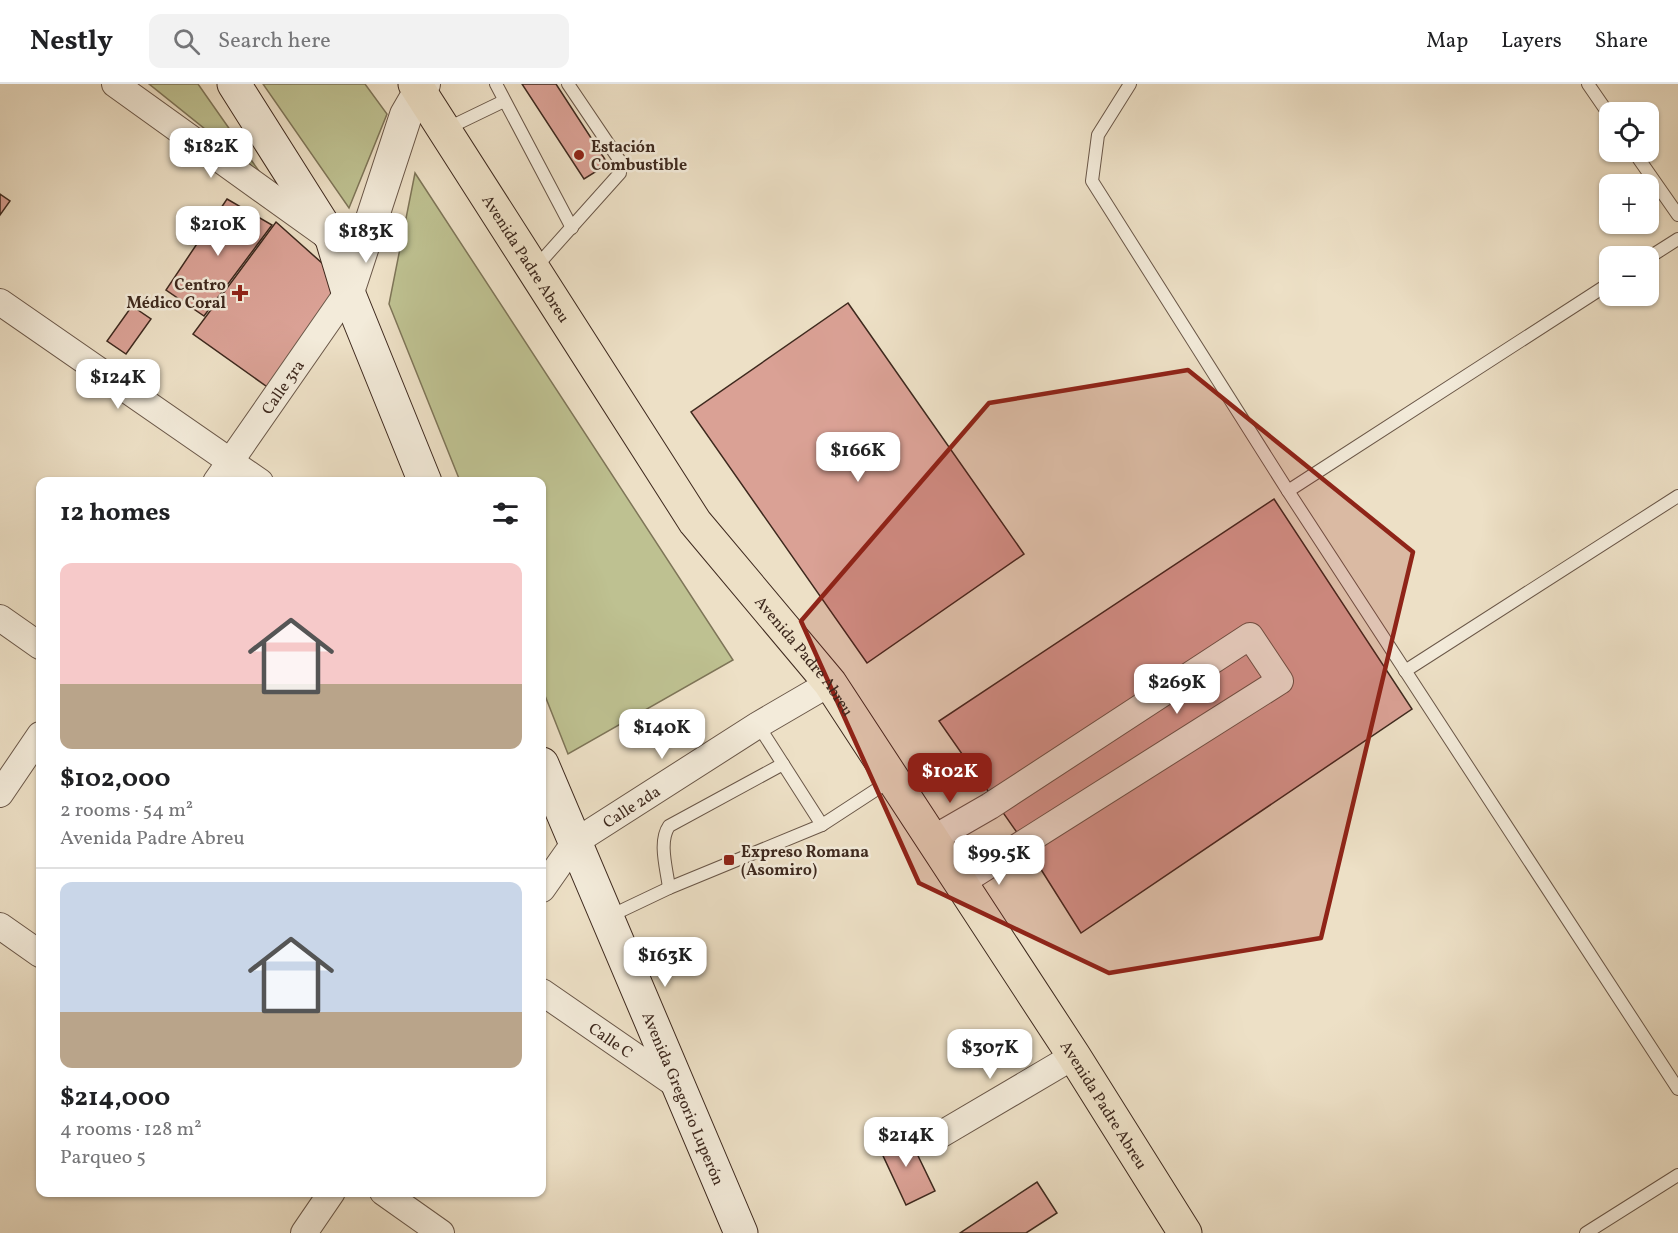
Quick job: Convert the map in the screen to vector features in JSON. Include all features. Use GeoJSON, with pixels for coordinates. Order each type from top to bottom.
{"type":"FeatureCollection","features":[{"type":"Feature","properties":{"kind":"main road"},"geometry":{"type":"LineString","coordinates":[[234,84],[332,239],[348,292],[423,477]]}},
{"type":"Feature","properties":{"kind":"main road","name":"Avenida Padre Abreu"},"geometry":{"type":"LineString","coordinates":[[420,86],[445,130],[695,522],[830,683],[959,884],[1074,1056],[1185,1233]]}},
{"type":"Feature","properties":{"kind":"main road","name":"Avenida Gregorio Luperón"},"geometry":{"type":"LineString","coordinates":[[546,774],[741,1233]]}},
{"type":"Feature","properties":{"kind":"street"},"geometry":{"type":"LineString","coordinates":[[115,84],[332,239]]}},
{"type":"Feature","properties":{"kind":"street"},"geometry":{"type":"LineString","coordinates":[[348,292],[406,115],[420,86]]}},
{"type":"Feature","properties":{"kind":"street","name":"Calle 3ra"},"geometry":{"type":"LineString","coordinates":[[224,471],[348,292]]}},
{"type":"Feature","properties":{"kind":"street"},"geometry":{"type":"LineString","coordinates":[[0,302],[224,471],[244,477]]}},
{"type":"Feature","properties":{"kind":"street"},"geometry":{"type":"LineString","coordinates":[[0,618],[36,643]]}},
{"type":"Feature","properties":{"kind":"street"},"geometry":{"type":"LineString","coordinates":[[931,840],[990,806],[1250,636],[1280,681],[959,884]]}},
{"type":"Feature","properties":{"kind":"street","name":"Calle 2da"},"geometry":{"type":"LineString","coordinates":[[546,883],[574,842],[758,725],[830,683]]}},
{"type":"Feature","properties":{"kind":"street"},"geometry":{"type":"LineString","coordinates":[[0,794],[36,741]]}},
{"type":"Feature","properties":{"kind":"street"},"geometry":{"type":"LineString","coordinates":[[0,926],[36,951]]}},
{"type":"Feature","properties":{"kind":"street","name":"Calle C"},"geometry":{"type":"LineString","coordinates":[[546,995],[681,1088]]}},
{"type":"Feature","properties":{"kind":"street"},"geometry":{"type":"LineString","coordinates":[[928,1142],[1074,1056]]}},
{"type":"Feature","properties":{"kind":"street"},"geometry":{"type":"LineString","coordinates":[[304,1233],[329,1197]]}},
{"type":"Feature","properties":{"kind":"street"},"geometry":{"type":"LineString","coordinates":[[390,1197],[441,1233]]}},
{"type":"Feature","properties":{"kind":"lane"},"geometry":{"type":"LineString","coordinates":[[496,84],[572,228]]}},
{"type":"Feature","properties":{"kind":"lane"},"geometry":{"type":"LineString","coordinates":[[534,269],[620,173],[620,161],[568,84]]}},
{"type":"Feature","properties":{"kind":"lane"},"geometry":{"type":"LineString","coordinates":[[1130,84],[1098,135],[1092,181],[1288,491],[1678,1089]]}},
{"type":"Feature","properties":{"kind":"lane"},"geometry":{"type":"LineString","coordinates":[[1588,84],[1600,102]]}},
{"type":"Feature","properties":{"kind":"lane"},"geometry":{"type":"LineString","coordinates":[[445,130],[504,101]]}},
{"type":"Feature","properties":{"kind":"lane"},"geometry":{"type":"LineString","coordinates":[[1641,162],[1678,216]]}},
{"type":"Feature","properties":{"kind":"lane"},"geometry":{"type":"LineString","coordinates":[[1659,251],[1678,239]]}},
{"type":"Feature","properties":{"kind":"lane"},"geometry":{"type":"LineString","coordinates":[[1288,491],[1599,290]]}},
{"type":"Feature","properties":{"kind":"lane"},"geometry":{"type":"LineString","coordinates":[[1406,671],[1678,496]]}},
{"type":"Feature","properties":{"kind":"lane"},"geometry":{"type":"LineString","coordinates":[[758,725],[822,825]]}},
{"type":"Feature","properties":{"kind":"lane"},"geometry":{"type":"LineString","coordinates":[[669,888],[664,832],[669,826],[783,764]]}},
{"type":"Feature","properties":{"kind":"lane"},"geometry":{"type":"LineString","coordinates":[[607,917],[669,888],[822,825],[892,780]]}},
{"type":"Feature","properties":{"kind":"lane"},"geometry":{"type":"LineString","coordinates":[[1586,1233],[1678,1175]]}},
{"type":"Feature","properties":{"kind":"highlighted area"},"geometry":{"type":"Polygon","coordinates":[[[1188,370],[1413,552],[1356,783],[1321,938],[1109,973],[919,883],[801,621],[989,403],[1188,370]]]}},
{"type":"Feature","properties":{"kind":"green space"},"geometry":{"type":"Polygon","coordinates":[[[149,84],[198,84],[261,174],[149,84]]]}},
{"type":"Feature","properties":{"kind":"green space"},"geometry":{"type":"Polygon","coordinates":[[[263,84],[365,84],[387,114],[349,208],[263,84]]]}},
{"type":"Feature","properties":{"kind":"green space"},"geometry":{"type":"Polygon","coordinates":[[[415,173],[733,660],[568,754],[546,698],[546,477],[458,477],[389,304],[415,173]]]}},
{"type":"Feature","properties":{"kind":"building"},"geometry":{"type":"Polygon","coordinates":[[[522,84],[556,84],[608,164],[584,179],[522,84]]]}},
{"type":"Feature","properties":{"kind":"building"},"geometry":{"type":"Polygon","coordinates":[[[0,194],[10,201],[0,215],[0,194]]]}},
{"type":"Feature","properties":{"kind":"building"},"geometry":{"type":"Polygon","coordinates":[[[227,199],[272,225],[204,316],[166,290],[227,199]]]}},
{"type":"Feature","properties":{"kind":"building"},"geometry":{"type":"Polygon","coordinates":[[[276,222],[332,272],[341,291],[273,391],[193,334],[276,222]]]}},
{"type":"Feature","properties":{"kind":"building"},"geometry":{"type":"Polygon","coordinates":[[[848,303],[1024,554],[867,663],[691,412],[848,303]]]}},
{"type":"Feature","properties":{"kind":"building"},"geometry":{"type":"Polygon","coordinates":[[[132,306],[151,319],[126,354],[107,341],[132,306]]]}},
{"type":"Feature","properties":{"kind":"building"},"geometry":{"type":"Polygon","coordinates":[[[1274,499],[1412,709],[1081,933],[1025,844],[939,721],[1274,499]]]}},
{"type":"Feature","properties":{"kind":"building"},"geometry":{"type":"Polygon","coordinates":[[[906,1131],[935,1191],[906,1205],[878,1145],[906,1131]]]}},
{"type":"Feature","properties":{"kind":"building"},"geometry":{"type":"Polygon","coordinates":[[[1037,1182],[1057,1213],[1026,1233],[960,1233],[1037,1182]]]}},
{"type":"Feature","properties":{"kind":"place","name":"Estación Combustible"},"geometry":{"type":"Point","coordinates":[579,155]}},
{"type":"Feature","properties":{"kind":"place","name":"Centro Médico Coral"},"geometry":{"type":"Point","coordinates":[240,293]}},
{"type":"Feature","properties":{"kind":"place","name":"Expreso Romana (Asomiro)"},"geometry":{"type":"Point","coordinates":[729,860]}}]}
